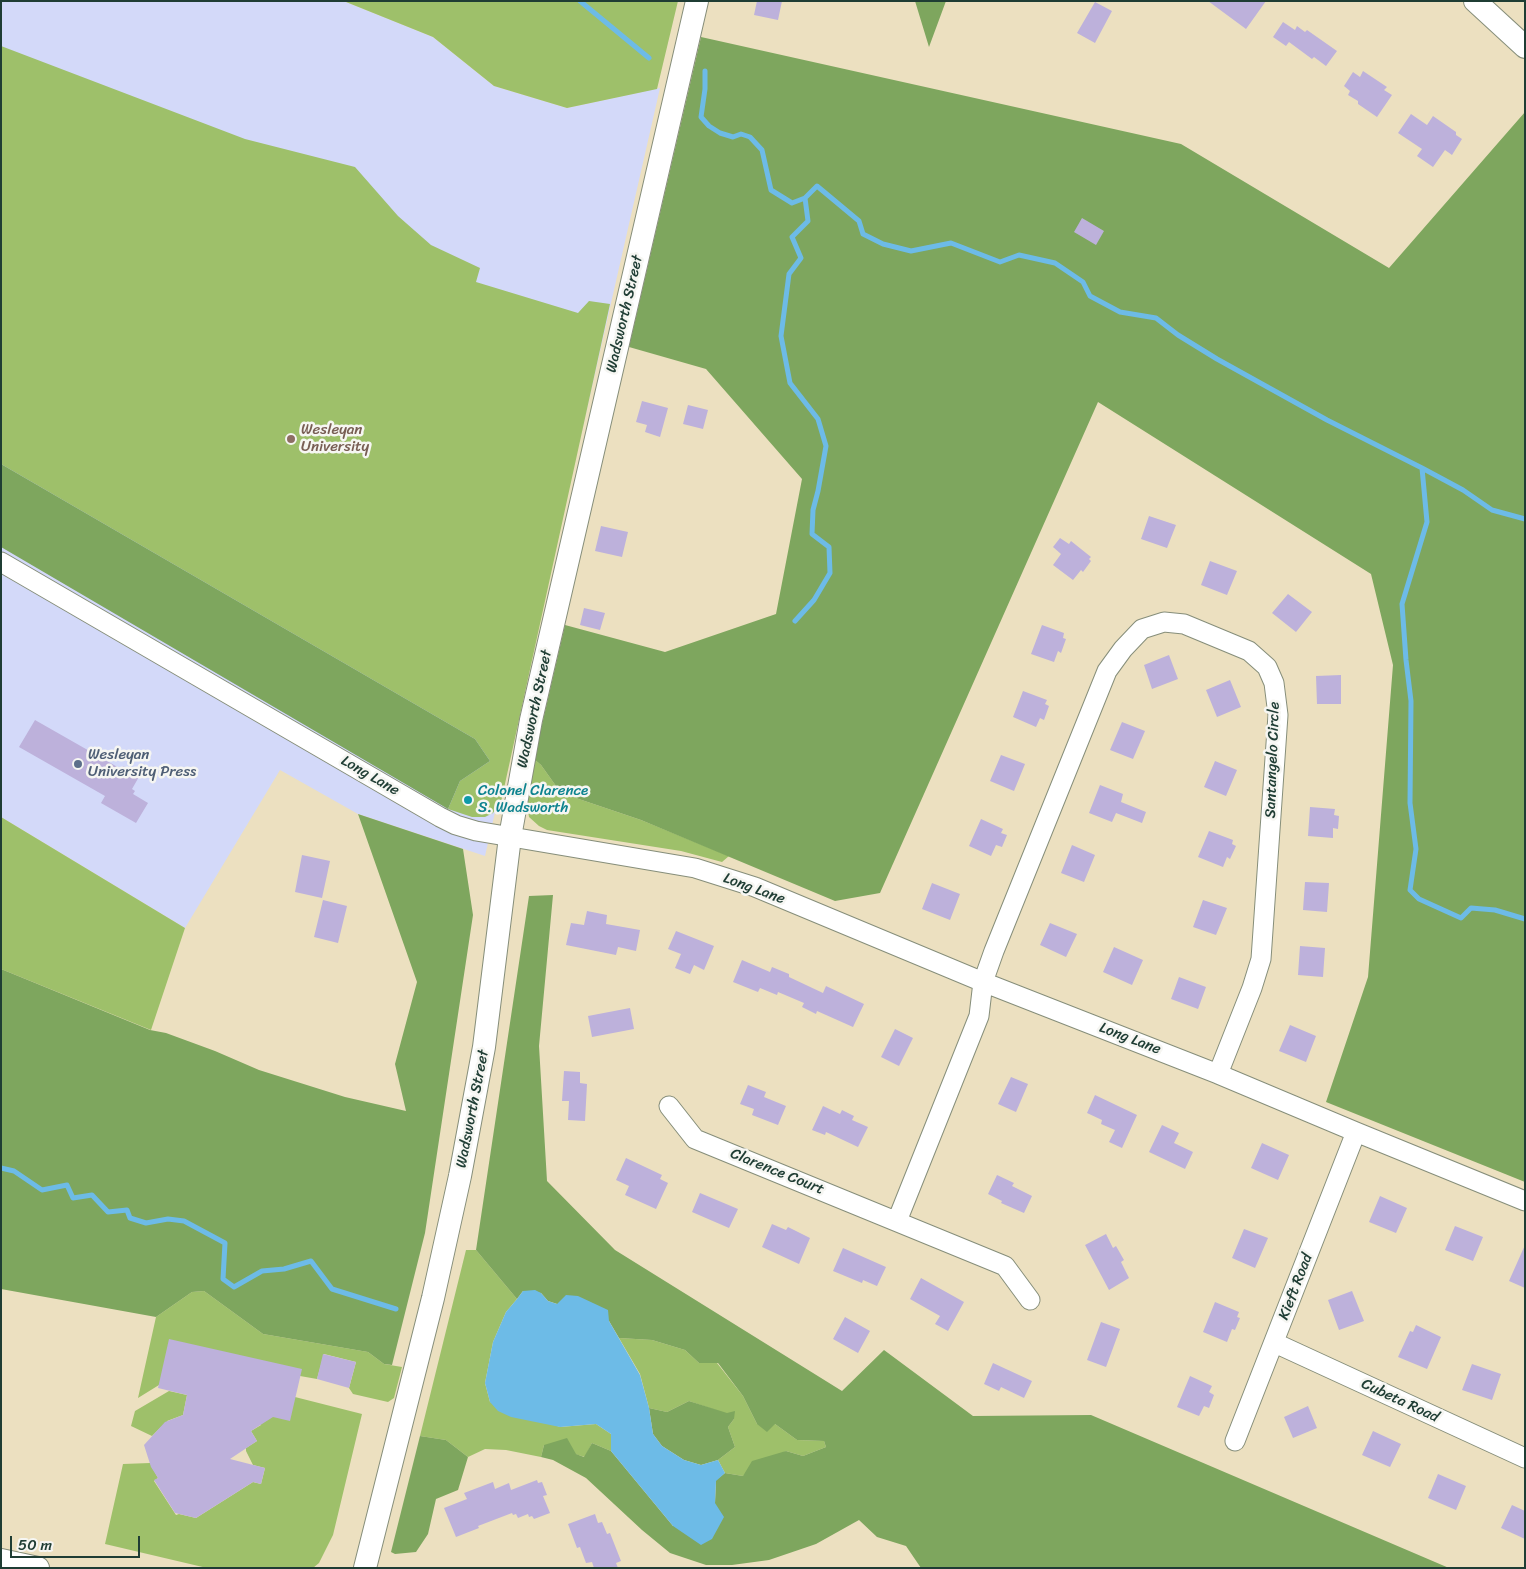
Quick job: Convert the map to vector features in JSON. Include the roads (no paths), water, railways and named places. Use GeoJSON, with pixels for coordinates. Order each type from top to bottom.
{"type":"FeatureCollection","features":[{"type":"Feature","properties":{"kind":"street","name":"Wadsworth Street"},"geometry":{"type":"LineString","coordinates":[[365,1568],[433,1298],[460,1176],[484,1048],[510,837],[531,720],[698,1]]}},
{"type":"Feature","properties":{"kind":"street"},"geometry":{"type":"LineString","coordinates":[[1475,1],[1525,47]]}},
{"type":"Feature","properties":{"kind":"street","name":"Long Lane"},"geometry":{"type":"LineString","coordinates":[[1,562],[440,817],[476,831],[695,868],[755,887],[983,982],[1218,1074],[1525,1200]]}},
{"type":"Feature","properties":{"kind":"street","name":"Santangelo Circle"},"geometry":{"type":"LineString","coordinates":[[983,982],[1107,671],[1123,648],[1142,629],[1164,622],[1184,624],[1249,651],[1267,667],[1274,683],[1278,715],[1261,959],[1252,988],[1218,1074]]}},
{"type":"Feature","properties":{"kind":"street"},"geometry":{"type":"LineString","coordinates":[[897,1221],[979,1016],[983,982]]}},
{"type":"Feature","properties":{"kind":"street","name":"Clarence Court"},"geometry":{"type":"LineString","coordinates":[[669,1106],[695,1138],[1005,1266],[1030,1300]]}},
{"type":"Feature","properties":{"kind":"street","name":"Kieft Road"},"geometry":{"type":"LineString","coordinates":[[1235,1441],[1275,1343],[1356,1132]]}},
{"type":"Feature","properties":{"kind":"street","name":"Cubeta Road"},"geometry":{"type":"LineString","coordinates":[[1275,1343],[1525,1458]]}},
{"type":"Feature","properties":{"kind":"street"},"geometry":{"type":"LineString","coordinates":[[1,1560],[38,1568]]}},
{"type":"Feature","properties":{"kind":"water"},"geometry":{"type":"Polygon","coordinates":[[[535,1290],[541,1293],[548,1301],[557,1304],[566,1295],[578,1296],[608,1310],[609,1321],[640,1375],[649,1408],[653,1434],[662,1446],[684,1460],[701,1465],[718,1460],[725,1473],[716,1481],[715,1503],[724,1517],[712,1539],[701,1545],[673,1526],[611,1451],[611,1434],[596,1424],[560,1427],[511,1417],[498,1411],[490,1402],[485,1383],[493,1342],[506,1312],[523,1291],[535,1290]]]}},
{"type":"Feature","properties":{"kind":"waterway"},"geometry":{"type":"LineString","coordinates":[[580,1],[649,58]]}},
{"type":"Feature","properties":{"kind":"waterway"},"geometry":{"type":"LineString","coordinates":[[705,71],[705,89],[701,117],[709,126],[720,133],[733,137],[741,134],[750,137],[762,150],[771,190],[792,203],[805,198],[817,186],[859,221],[863,234],[883,244],[911,251],[951,243],[1000,262],[1019,255],[1055,263],[1083,282],[1090,296],[1120,312],[1156,318],[1178,335],[1217,359],[1327,420],[1463,490],[1492,510],[1525,519]]}},
{"type":"Feature","properties":{"kind":"waterway"},"geometry":{"type":"LineString","coordinates":[[795,621],[814,600],[830,573],[829,547],[812,534],[813,510],[826,446],[818,419],[790,383],[781,336],[789,274],[801,258],[792,237],[808,221],[805,198]]}},
{"type":"Feature","properties":{"kind":"waterway"},"geometry":{"type":"LineString","coordinates":[[1422,468],[1427,522],[1402,604],[1411,701],[1410,803],[1416,849],[1410,890],[1419,899],[1461,918],[1471,908],[1495,910],[1525,919]]}},
{"type":"Feature","properties":{"kind":"waterway"},"geometry":{"type":"LineString","coordinates":[[1,1168],[14,1171],[42,1190],[67,1185],[73,1198],[92,1195],[108,1212],[127,1210],[130,1218],[146,1223],[168,1219],[184,1221],[225,1243],[223,1279],[234,1287],[262,1271],[284,1269],[311,1261],[332,1289],[396,1309]]}},
{"type":"Feature","properties":{"kind":"place","name":"Wesleyan University"},"geometry":{"type":"Point","coordinates":[291,439]}},
{"type":"Feature","properties":{"kind":"place","name":"Wesleyan University Press"},"geometry":{"type":"Point","coordinates":[78,764]}},
{"type":"Feature","properties":{"kind":"place","name":"Colonel Clarence S. Wadsworth"},"geometry":{"type":"Point","coordinates":[468,800]}}]}
